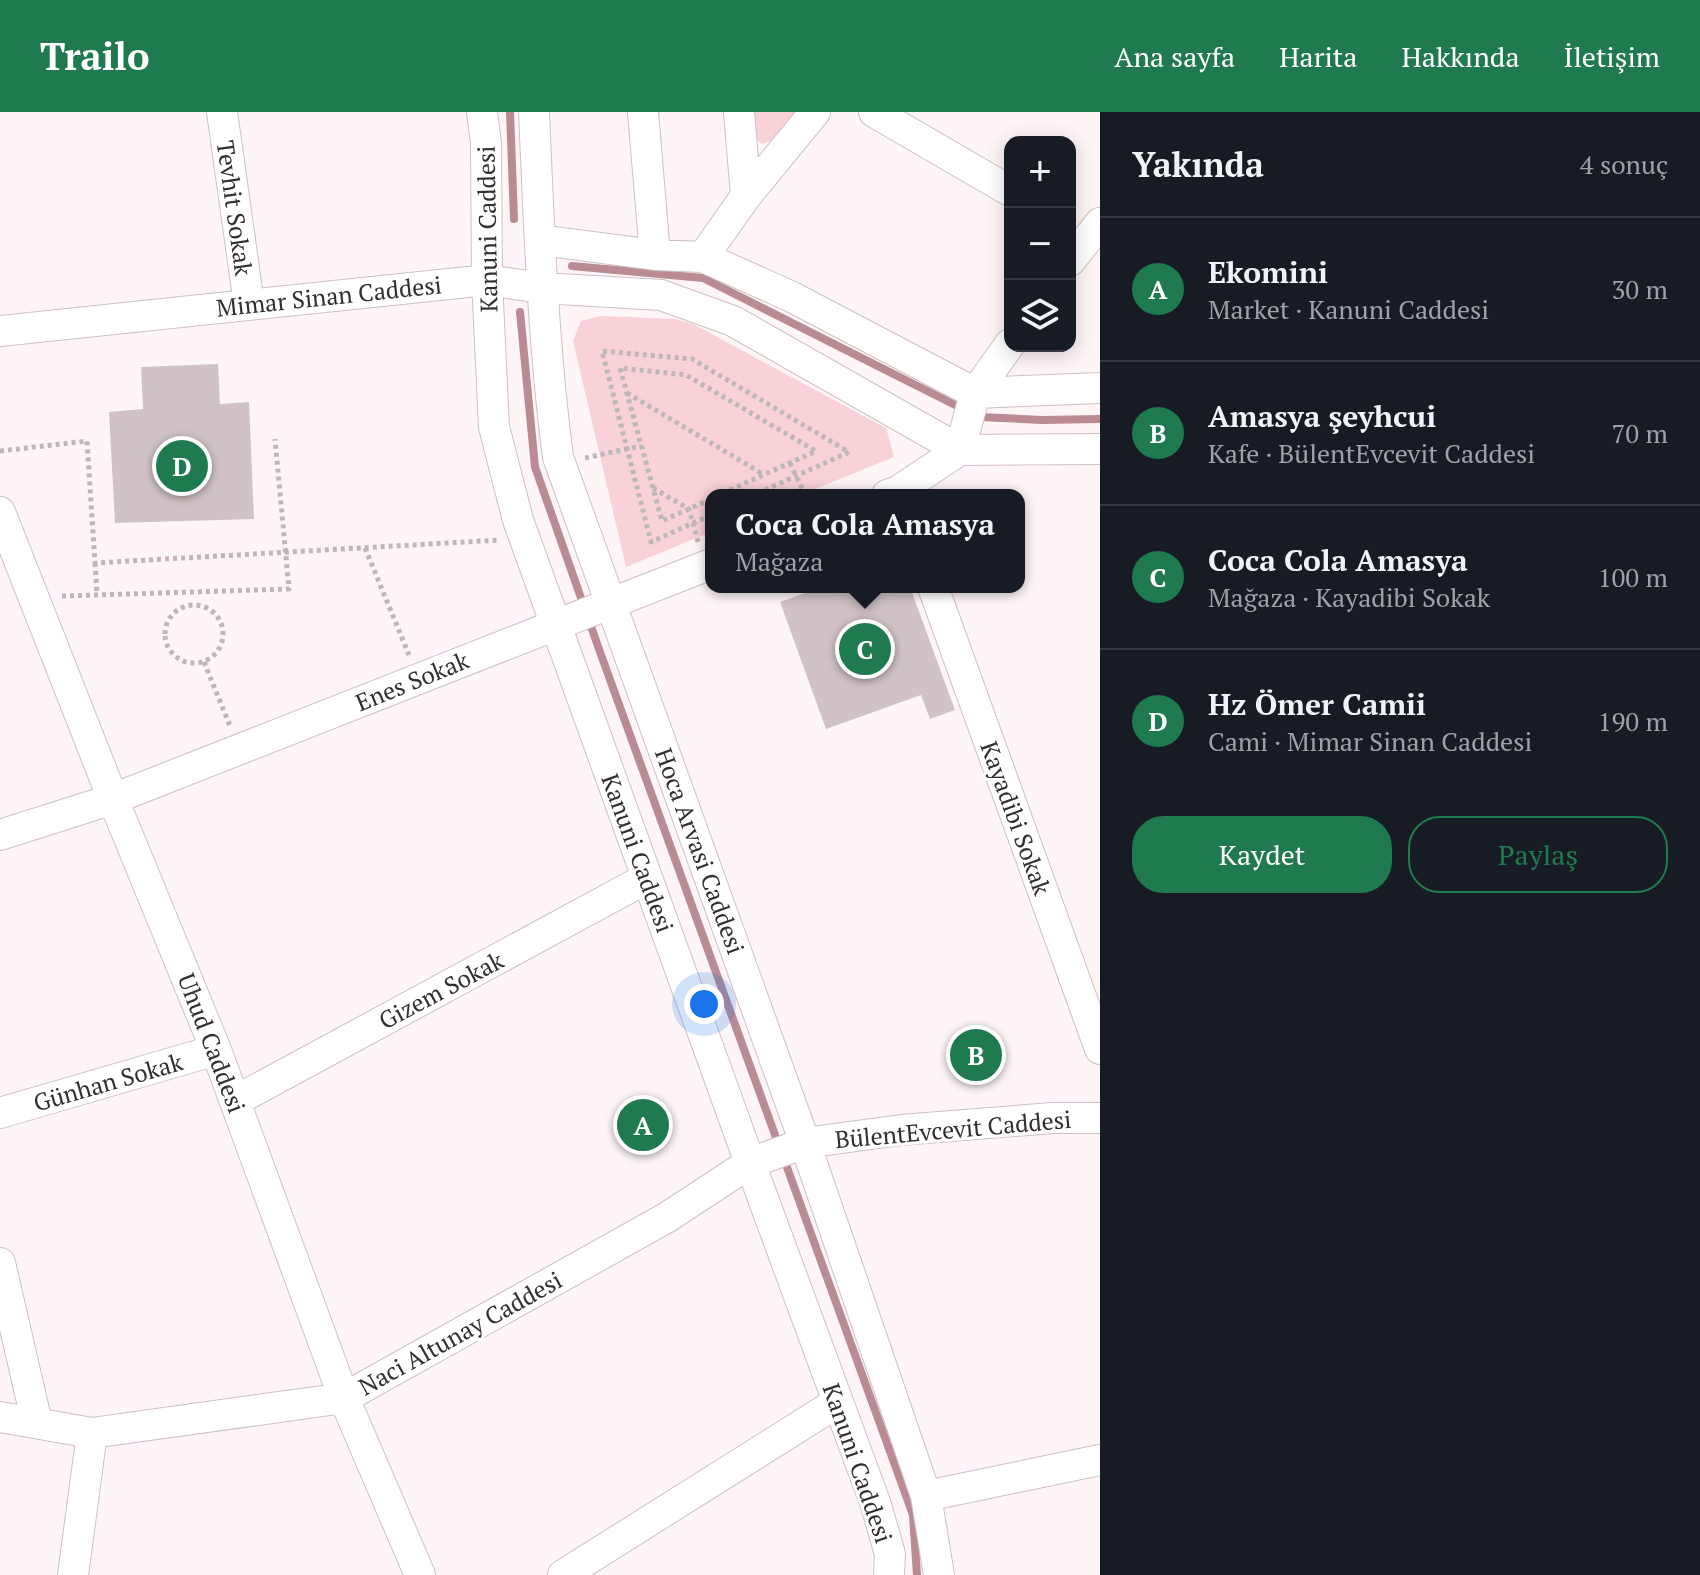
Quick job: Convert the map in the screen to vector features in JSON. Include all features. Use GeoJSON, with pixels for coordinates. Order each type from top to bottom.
{"type":"FeatureCollection","features":[{"type":"Feature","properties":{"kind":"street","name":"Tevhit Sokak"},"geometry":{"type":"LineString","coordinates":[[222,112],[249,304]]}},
{"type":"Feature","properties":{"kind":"street","name":"Kanuni Caddesi"},"geometry":{"type":"LineString","coordinates":[[482,112],[486,143],[487,280],[494,427],[514,507],[876,1505],[890,1554],[889,1575]]}},
{"type":"Feature","properties":{"kind":"street","name":"Hoca Arvasi Caddesi"},"geometry":{"type":"LineString","coordinates":[[534,112],[542,288],[551,403],[560,463],[805,1143],[926,1496],[939,1575]]}},
{"type":"Feature","properties":{"kind":"street"},"geometry":{"type":"LineString","coordinates":[[643,112],[655,255]]}},
{"type":"Feature","properties":{"kind":"street"},"geometry":{"type":"LineString","coordinates":[[739,112],[746,196]]}},
{"type":"Feature","properties":{"kind":"street"},"geometry":{"type":"LineString","coordinates":[[703,257],[746,196],[815,112]]}},
{"type":"Feature","properties":{"kind":"street"},"geometry":{"type":"LineString","coordinates":[[874,112],[1004,188]]}},
{"type":"Feature","properties":{"kind":"street"},"geometry":{"type":"LineString","coordinates":[[1076,249],[1086,229]]}},
{"type":"Feature","properties":{"kind":"street"},"geometry":{"type":"LineString","coordinates":[[540,240],[655,255],[703,257],[792,297],[975,393],[1100,388]]}},
{"type":"Feature","properties":{"kind":"street","name":"Mimar Sinan Caddesi"},"geometry":{"type":"LineString","coordinates":[[0,331],[487,280],[542,288],[661,295],[733,321],[960,450]]}},
{"type":"Feature","properties":{"kind":"street"},"geometry":{"type":"LineString","coordinates":[[960,450],[975,393],[1004,352]]}},
{"type":"Feature","properties":{"kind":"street"},"geometry":{"type":"LineString","coordinates":[[902,489],[960,450],[1100,449]]}},
{"type":"Feature","properties":{"kind":"street","name":"Uhud Caddesi"},"geometry":{"type":"LineString","coordinates":[[0,512],[216,1050],[344,1398],[420,1575]]}},
{"type":"Feature","properties":{"kind":"street","name":"Enes Sokak"},"geometry":{"type":"LineString","coordinates":[[0,835],[113,799],[705,566]]}},
{"type":"Feature","properties":{"kind":"street","name":"Kayadibi Sokak"},"geometry":{"type":"LineString","coordinates":[[935,593],[1100,1049]]}},
{"type":"Feature","properties":{"kind":"street","name":"Gizem Sokak"},"geometry":{"type":"LineString","coordinates":[[235,1101],[647,878]]}},
{"type":"Feature","properties":{"kind":"street","name":"Günhan Sokak"},"geometry":{"type":"LineString","coordinates":[[0,1113],[216,1050]]}},
{"type":"Feature","properties":{"kind":"street","name":"BülentEvcevit Caddesi"},"geometry":{"type":"LineString","coordinates":[[750,1163],[805,1143],[901,1130],[1053,1118],[1100,1118]]}},
{"type":"Feature","properties":{"kind":"street","name":"Naci Altunay Caddesi"},"geometry":{"type":"LineString","coordinates":[[0,1417],[92,1433],[344,1398],[666,1218],[750,1163]]}},
{"type":"Feature","properties":{"kind":"street"},"geometry":{"type":"LineString","coordinates":[[0,1263],[37,1423]]}},
{"type":"Feature","properties":{"kind":"street"},"geometry":{"type":"LineString","coordinates":[[563,1575],[838,1402]]}},
{"type":"Feature","properties":{"kind":"street"},"geometry":{"type":"LineString","coordinates":[[73,1575],[92,1433]]}},
{"type":"Feature","properties":{"kind":"street"},"geometry":{"type":"LineString","coordinates":[[926,1496],[1100,1460]]}},
{"type":"Feature","properties":{"kind":"path"},"geometry":{"type":"LineString","coordinates":[[705,518],[651,542],[602,351],[692,359],[849,452],[767,489]]}},
{"type":"Feature","properties":{"kind":"path"},"geometry":{"type":"LineString","coordinates":[[705,502],[662,521],[620,368],[686,375],[816,451],[732,489]]}},
{"type":"Feature","properties":{"kind":"path"},"geometry":{"type":"LineString","coordinates":[[627,393],[764,475]]}},
{"type":"Feature","properties":{"kind":"path"},"geometry":{"type":"LineString","coordinates":[[33,597],[289,589],[275,439]]}},
{"type":"Feature","properties":{"kind":"path"},"geometry":{"type":"LineString","coordinates":[[0,451],[87,441],[97,594]]}},
{"type":"Feature","properties":{"kind":"path"},"geometry":{"type":"LineString","coordinates":[[560,463],[641,446]]}},
{"type":"Feature","properties":{"kind":"path"},"geometry":{"type":"LineString","coordinates":[[790,463],[802,489]]}},
{"type":"Feature","properties":{"kind":"path"},"geometry":{"type":"LineString","coordinates":[[653,488],[689,509],[705,557]]}},
{"type":"Feature","properties":{"kind":"path"},"geometry":{"type":"LineString","coordinates":[[95,563],[525,539]]}},
{"type":"Feature","properties":{"kind":"path"},"geometry":{"type":"LineString","coordinates":[[365,548],[419,678]]}},
{"type":"Feature","properties":{"kind":"path"},"geometry":{"type":"LineString","coordinates":[[187,592],[190,605]]}},
{"type":"Feature","properties":{"kind":"path"},"geometry":{"type":"LineString","coordinates":[[190,605],[209,609],[216,615],[224,632],[219,650],[204,662],[194,664],[176,657],[166,641],[165,632],[173,614],[190,605]]}},
{"type":"Feature","properties":{"kind":"path"},"geometry":{"type":"LineString","coordinates":[[204,662],[239,749]]}},
{"type":"Feature","properties":{"kind":"shaded area"},"geometry":{"type":"Polygon","coordinates":[[[754,112],[799,112],[777,139],[762,144],[756,139],[754,112]]]}},
{"type":"Feature","properties":{"kind":"shaded area"},"geometry":{"type":"Polygon","coordinates":[[[600,316],[675,319],[693,324],[886,428],[894,457],[815,489],[705,489],[705,534],[626,567],[573,341],[581,321],[600,316]]]}},
{"type":"Feature","properties":{"kind":"building"},"geometry":{"type":"Polygon","coordinates":[[[218,364],[220,404],[249,402],[254,519],[115,523],[109,412],[143,409],[141,367],[218,364]]]}},
{"type":"Feature","properties":{"kind":"building"},"geometry":{"type":"Polygon","coordinates":[[[805,593],[912,593],[955,710],[930,719],[921,695],[826,729],[780,602],[805,593]]]}},
{"type":"Feature","properties":{"kind":"waterway"},"geometry":{"type":"LineString","coordinates":[[510,112],[514,219]]}},
{"type":"Feature","properties":{"kind":"waterway"},"geometry":{"type":"LineString","coordinates":[[572,266],[703,278],[979,417],[1100,419]]}},
{"type":"Feature","properties":{"kind":"waterway"},"geometry":{"type":"LineString","coordinates":[[520,312],[535,467],[779,1146]]}},
{"type":"Feature","properties":{"kind":"waterway"},"geometry":{"type":"LineString","coordinates":[[784,1159],[913,1515],[917,1575]]}},
{"type":"Feature","properties":{"kind":"place","name":"Hz Ömer Camii"},"geometry":{"type":"Point","coordinates":[182,466]}},
{"type":"Feature","properties":{"kind":"place","name":"Coca Cola Amasya"},"geometry":{"type":"Point","coordinates":[865,649]}},
{"type":"Feature","properties":{"kind":"place","name":"Amasya şeyhcui"},"geometry":{"type":"Point","coordinates":[976,1055]}},
{"type":"Feature","properties":{"kind":"place","name":"Ekomini"},"geometry":{"type":"Point","coordinates":[643,1125]}}]}
